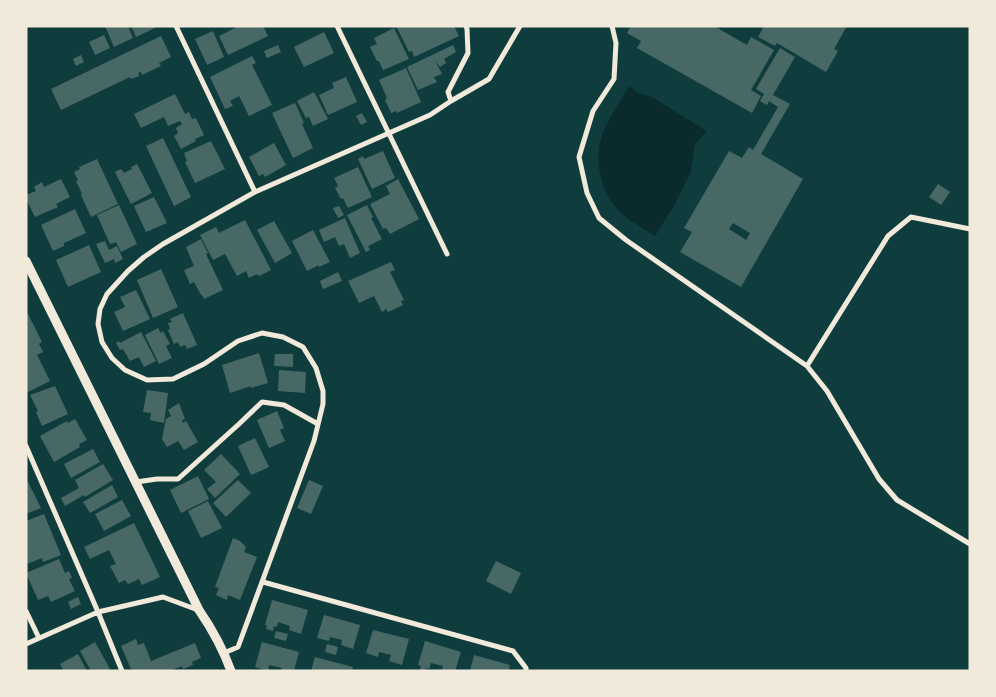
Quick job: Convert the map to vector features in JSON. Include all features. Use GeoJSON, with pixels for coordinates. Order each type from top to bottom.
{"type":"FeatureCollection","features":[{"type":"Feature","properties":{"kind":"street"},"geometry":{"type":"LineString","coordinates":[[176,26],[255,192]]}},
{"type":"Feature","properties":{"kind":"street"},"geometry":{"type":"LineString","coordinates":[[337,26],[447,254]]}},
{"type":"Feature","properties":{"kind":"street"},"geometry":{"type":"LineString","coordinates":[[451,101],[448,92],[468,53],[466,26]]}},
{"type":"Feature","properties":{"kind":"street"},"geometry":{"type":"LineString","coordinates":[[224,653],[238,647],[314,441],[323,404],[323,391],[316,368],[302,347],[283,336],[262,333],[238,341],[204,364],[173,379],[147,380],[125,370],[112,358],[102,342],[98,324],[100,309],[107,294],[144,257],[163,244],[255,192],[430,115],[489,79],[520,26]]}},
{"type":"Feature","properties":{"kind":"street"},"geometry":{"type":"LineString","coordinates":[[612,26],[616,43],[614,79],[593,111],[579,157],[587,193],[599,218],[626,240],[807,366],[827,391],[879,479],[897,500],[970,544]]}},
{"type":"Feature","properties":{"kind":"street"},"geometry":{"type":"LineString","coordinates":[[807,366],[888,236],[911,217],[970,229]]}},
{"type":"Feature","properties":{"kind":"street"},"geometry":{"type":"LineString","coordinates":[[26,262],[199,610],[224,653],[231,671]]}},
{"type":"Feature","properties":{"kind":"street"},"geometry":{"type":"LineString","coordinates":[[135,482],[178,479],[262,402],[284,405],[318,424]]}},
{"type":"Feature","properties":{"kind":"street"},"geometry":{"type":"LineString","coordinates":[[26,446],[122,671]]}},
{"type":"Feature","properties":{"kind":"street"},"geometry":{"type":"LineString","coordinates":[[263,582],[514,651],[526,668],[526,671]]}},
{"type":"Feature","properties":{"kind":"street"},"geometry":{"type":"LineString","coordinates":[[26,644],[98,612],[163,598],[199,610]]}},
{"type":"Feature","properties":{"kind":"street"},"geometry":{"type":"LineString","coordinates":[[26,611],[39,638]]}},
{"type":"Feature","properties":{"kind":"water"},"geometry":{"type":"Polygon","coordinates":[[[629,86],[638,93],[652,97],[707,131],[695,144],[690,174],[672,209],[655,236],[623,215],[609,197],[600,175],[600,141],[609,119],[629,86]]]}},
{"type":"Feature","properties":{"kind":"building"},"geometry":{"type":"Polygon","coordinates":[[[105,26],[128,26],[133,38],[114,47],[105,26]]]}},
{"type":"Feature","properties":{"kind":"building"},"geometry":{"type":"Polygon","coordinates":[[[131,26],[155,26],[155,28],[136,37],[131,26]]]}},
{"type":"Feature","properties":{"kind":"building"},"geometry":{"type":"Polygon","coordinates":[[[239,26],[263,26],[268,36],[228,55],[219,36],[239,26]]]}},
{"type":"Feature","properties":{"kind":"building"},"geometry":{"type":"Polygon","coordinates":[[[396,26],[454,26],[459,36],[414,57],[412,51],[409,52],[396,26]]]}},
{"type":"Feature","properties":{"kind":"building"},"geometry":{"type":"Polygon","coordinates":[[[631,26],[714,26],[747,45],[751,37],[774,50],[751,90],[761,96],[752,113],[637,48],[641,41],[627,33],[631,26]]]}},
{"type":"Feature","properties":{"kind":"building"},"geometry":{"type":"Polygon","coordinates":[[[764,26],[847,26],[834,49],[838,51],[826,72],[777,43],[775,46],[758,37],[764,26]]]}},
{"type":"Feature","properties":{"kind":"building"},"geometry":{"type":"Polygon","coordinates":[[[394,28],[409,59],[383,70],[370,47],[377,44],[374,38],[394,28]]]}},
{"type":"Feature","properties":{"kind":"building"},"geometry":{"type":"Polygon","coordinates":[[[213,31],[224,57],[207,65],[195,39],[213,31]]]}},
{"type":"Feature","properties":{"kind":"building"},"geometry":{"type":"Polygon","coordinates":[[[324,32],[334,53],[304,67],[294,47],[324,32]]]}},
{"type":"Feature","properties":{"kind":"building"},"geometry":{"type":"Polygon","coordinates":[[[104,35],[110,48],[95,55],[89,42],[104,35]]]}},
{"type":"Feature","properties":{"kind":"building"},"geometry":{"type":"Polygon","coordinates":[[[161,36],[171,57],[159,63],[161,66],[142,75],[141,72],[138,73],[139,76],[131,79],[130,77],[61,110],[51,89],[161,36]]]}},
{"type":"Feature","properties":{"kind":"building"},"geometry":{"type":"Polygon","coordinates":[[[278,45],[281,52],[267,58],[264,51],[278,45]]]}},
{"type":"Feature","properties":{"kind":"building"},"geometry":{"type":"Polygon","coordinates":[[[453,45],[456,52],[444,59],[446,63],[440,67],[435,60],[442,74],[434,77],[437,82],[418,90],[407,67],[453,45]]]}},
{"type":"Feature","properties":{"kind":"building"},"geometry":{"type":"Polygon","coordinates":[[[780,48],[795,57],[773,95],[790,104],[761,154],[803,179],[741,287],[680,252],[692,232],[684,228],[729,151],[742,158],[749,147],[753,150],[778,107],[769,101],[767,105],[760,101],[764,94],[756,89],[780,48]],[[733,223],[729,229],[746,240],[750,233],[733,223]]]}},
{"type":"Feature","properties":{"kind":"building"},"geometry":{"type":"Polygon","coordinates":[[[81,55],[84,62],[76,66],[73,59],[81,55]]]}},
{"type":"Feature","properties":{"kind":"building"},"geometry":{"type":"Polygon","coordinates":[[[252,56],[256,63],[252,65],[272,105],[249,116],[239,96],[230,101],[233,106],[225,109],[210,77],[252,56]]]}},
{"type":"Feature","properties":{"kind":"building"},"geometry":{"type":"Polygon","coordinates":[[[406,68],[421,102],[397,113],[396,111],[391,113],[379,80],[406,68]]]}},
{"type":"Feature","properties":{"kind":"building"},"geometry":{"type":"Polygon","coordinates":[[[346,77],[357,102],[328,115],[319,95],[334,88],[332,83],[346,77]]]}},
{"type":"Feature","properties":{"kind":"building"},"geometry":{"type":"Polygon","coordinates":[[[314,92],[328,119],[313,126],[309,117],[306,118],[297,101],[314,92]]]}},
{"type":"Feature","properties":{"kind":"building"},"geometry":{"type":"Polygon","coordinates":[[[175,94],[185,114],[189,112],[192,119],[196,118],[204,135],[181,149],[174,136],[178,133],[176,128],[182,124],[180,121],[168,126],[164,117],[141,128],[134,114],[175,94]]]}},
{"type":"Feature","properties":{"kind":"building"},"geometry":{"type":"Polygon","coordinates":[[[295,103],[313,148],[293,158],[272,113],[295,103]]]}},
{"type":"Feature","properties":{"kind":"building"},"geometry":{"type":"Polygon","coordinates":[[[362,113],[367,122],[361,125],[356,116],[362,113]]]}},
{"type":"Feature","properties":{"kind":"building"},"geometry":{"type":"Polygon","coordinates":[[[163,138],[191,197],[174,206],[146,146],[163,138]]]}},
{"type":"Feature","properties":{"kind":"building"},"geometry":{"type":"Polygon","coordinates":[[[211,141],[225,169],[195,183],[185,162],[187,161],[184,153],[211,141]]]}},
{"type":"Feature","properties":{"kind":"building"},"geometry":{"type":"Polygon","coordinates":[[[274,143],[286,165],[265,177],[263,174],[259,176],[249,157],[274,143]]]}},
{"type":"Feature","properties":{"kind":"building"},"geometry":{"type":"Polygon","coordinates":[[[383,151],[395,178],[372,189],[358,159],[363,156],[364,159],[383,151]]]}},
{"type":"Feature","properties":{"kind":"building"},"geometry":{"type":"Polygon","coordinates":[[[97,159],[118,204],[91,217],[81,195],[74,172],[80,169],[79,167],[97,159]]]}},
{"type":"Feature","properties":{"kind":"building"},"geometry":{"type":"Polygon","coordinates":[[[137,164],[152,193],[131,204],[115,172],[121,169],[124,173],[137,164]]]}},
{"type":"Feature","properties":{"kind":"building"},"geometry":{"type":"Polygon","coordinates":[[[358,167],[372,197],[348,208],[335,188],[338,186],[334,178],[358,167]]]}},
{"type":"Feature","properties":{"kind":"building"},"geometry":{"type":"Polygon","coordinates":[[[61,179],[70,197],[56,204],[58,207],[35,217],[26,199],[26,195],[36,191],[34,187],[42,182],[44,187],[61,179]]]}},
{"type":"Feature","properties":{"kind":"building"},"geometry":{"type":"Polygon","coordinates":[[[398,179],[419,219],[390,234],[386,228],[383,229],[370,204],[390,194],[386,186],[398,179]]]}},
{"type":"Feature","properties":{"kind":"building"},"geometry":{"type":"Polygon","coordinates":[[[938,184],[950,192],[941,205],[929,197],[938,184]]]}},
{"type":"Feature","properties":{"kind":"building"},"geometry":{"type":"Polygon","coordinates":[[[154,197],[167,223],[146,232],[134,206],[154,197]]]}},
{"type":"Feature","properties":{"kind":"building"},"geometry":{"type":"Polygon","coordinates":[[[119,205],[137,244],[121,252],[116,242],[110,244],[97,215],[119,205]]]}},
{"type":"Feature","properties":{"kind":"building"},"geometry":{"type":"Polygon","coordinates":[[[367,205],[373,217],[371,218],[382,239],[368,246],[370,250],[366,252],[347,215],[367,205]]]}},
{"type":"Feature","properties":{"kind":"building"},"geometry":{"type":"Polygon","coordinates":[[[339,206],[344,215],[338,218],[333,208],[339,206]]]}},
{"type":"Feature","properties":{"kind":"building"},"geometry":{"type":"Polygon","coordinates":[[[75,209],[86,233],[64,243],[64,246],[53,251],[41,225],[75,209]]]}},
{"type":"Feature","properties":{"kind":"building"},"geometry":{"type":"Polygon","coordinates":[[[345,218],[360,253],[350,258],[344,244],[339,246],[335,237],[324,242],[319,230],[345,218]]]}},
{"type":"Feature","properties":{"kind":"building"},"geometry":{"type":"Polygon","coordinates":[[[245,220],[271,270],[259,276],[257,274],[249,278],[246,271],[237,276],[225,254],[213,260],[200,235],[216,227],[219,233],[245,220]]]}},
{"type":"Feature","properties":{"kind":"building"},"geometry":{"type":"Polygon","coordinates":[[[274,221],[292,253],[275,263],[257,230],[274,221]]]}},
{"type":"Feature","properties":{"kind":"building"},"geometry":{"type":"Polygon","coordinates":[[[313,230],[330,262],[307,271],[292,241],[313,230]]]}},
{"type":"Feature","properties":{"kind":"building"},"geometry":{"type":"Polygon","coordinates":[[[201,239],[223,290],[204,299],[194,282],[190,284],[184,270],[194,266],[186,247],[201,239]]]}},
{"type":"Feature","properties":{"kind":"building"},"geometry":{"type":"Polygon","coordinates":[[[105,241],[109,250],[117,246],[123,259],[115,263],[114,259],[105,263],[96,244],[105,241]]]}},
{"type":"Feature","properties":{"kind":"building"},"geometry":{"type":"Polygon","coordinates":[[[89,245],[101,272],[68,287],[56,260],[89,245]]]}},
{"type":"Feature","properties":{"kind":"building"},"geometry":{"type":"Polygon","coordinates":[[[391,262],[395,270],[390,272],[404,300],[401,301],[403,305],[388,312],[386,309],[382,312],[374,296],[359,303],[348,281],[391,262]]]}},
{"type":"Feature","properties":{"kind":"building"},"geometry":{"type":"Polygon","coordinates":[[[161,269],[178,307],[153,318],[137,280],[161,269]]]}},
{"type":"Feature","properties":{"kind":"building"},"geometry":{"type":"Polygon","coordinates":[[[338,272],[342,281],[323,289],[320,281],[338,272]]]}},
{"type":"Feature","properties":{"kind":"building"},"geometry":{"type":"Polygon","coordinates":[[[136,290],[150,319],[123,331],[114,312],[125,307],[120,297],[136,290]]]}},
{"type":"Feature","properties":{"kind":"building"},"geometry":{"type":"Polygon","coordinates":[[[26,310],[42,342],[39,344],[43,352],[37,355],[50,381],[26,393],[27,350],[26,310]]]}},
{"type":"Feature","properties":{"kind":"building"},"geometry":{"type":"Polygon","coordinates":[[[183,313],[197,345],[187,349],[185,345],[180,347],[178,342],[174,344],[168,330],[170,329],[168,323],[172,322],[170,319],[183,313]]]}},
{"type":"Feature","properties":{"kind":"building"},"geometry":{"type":"Polygon","coordinates":[[[158,328],[161,333],[163,331],[170,344],[166,346],[172,358],[159,364],[145,335],[158,328]]]}},
{"type":"Feature","properties":{"kind":"building"},"geometry":{"type":"Polygon","coordinates":[[[141,332],[156,361],[144,367],[139,357],[130,361],[123,349],[120,350],[116,343],[119,341],[120,343],[141,332]]]}},
{"type":"Feature","properties":{"kind":"building"},"geometry":{"type":"Polygon","coordinates":[[[259,353],[268,383],[230,393],[222,365],[259,353]]]}},
{"type":"Feature","properties":{"kind":"building"},"geometry":{"type":"Polygon","coordinates":[[[275,354],[293,354],[293,367],[274,366],[275,354]]]}},
{"type":"Feature","properties":{"kind":"building"},"geometry":{"type":"Polygon","coordinates":[[[279,370],[306,372],[305,393],[278,391],[279,370]]]}},
{"type":"Feature","properties":{"kind":"building"},"geometry":{"type":"Polygon","coordinates":[[[55,386],[68,414],[42,426],[36,412],[38,411],[30,395],[55,386]]]}},
{"type":"Feature","properties":{"kind":"building"},"geometry":{"type":"Polygon","coordinates":[[[147,390],[168,393],[164,423],[150,420],[151,413],[143,412],[147,390]]]}},
{"type":"Feature","properties":{"kind":"building"},"geometry":{"type":"Polygon","coordinates":[[[179,403],[185,419],[182,420],[183,423],[186,421],[198,442],[184,450],[178,441],[167,447],[162,439],[166,419],[171,416],[168,410],[179,403]]]}},
{"type":"Feature","properties":{"kind":"building"},"geometry":{"type":"Polygon","coordinates":[[[277,411],[284,428],[280,430],[285,441],[269,448],[257,420],[277,411]]]}},
{"type":"Feature","properties":{"kind":"building"},"geometry":{"type":"Polygon","coordinates":[[[75,419],[87,440],[79,444],[80,447],[54,462],[40,436],[67,421],[68,423],[75,419]]]}},
{"type":"Feature","properties":{"kind":"building"},"geometry":{"type":"Polygon","coordinates":[[[255,438],[269,467],[251,475],[238,446],[255,438]]]}},
{"type":"Feature","properties":{"kind":"building"},"geometry":{"type":"Polygon","coordinates":[[[93,449],[100,462],[71,478],[64,464],[93,449]]]}},
{"type":"Feature","properties":{"kind":"building"},"geometry":{"type":"Polygon","coordinates":[[[221,454],[240,474],[215,498],[207,489],[216,482],[204,470],[221,454]]]}},
{"type":"Feature","properties":{"kind":"building"},"geometry":{"type":"Polygon","coordinates":[[[103,464],[113,480],[85,497],[84,495],[65,506],[61,498],[79,488],[75,480],[103,464]]]}},
{"type":"Feature","properties":{"kind":"building"},"geometry":{"type":"Polygon","coordinates":[[[198,476],[209,499],[181,513],[170,490],[198,476]]]}},
{"type":"Feature","properties":{"kind":"building"},"geometry":{"type":"Polygon","coordinates":[[[26,478],[41,508],[26,514],[26,478]]]}},
{"type":"Feature","properties":{"kind":"building"},"geometry":{"type":"Polygon","coordinates":[[[238,480],[251,493],[226,517],[213,503],[238,480]]]}},
{"type":"Feature","properties":{"kind":"building"},"geometry":{"type":"Polygon","coordinates":[[[309,480],[323,486],[311,514],[297,508],[309,480]]]}},
{"type":"Feature","properties":{"kind":"building"},"geometry":{"type":"Polygon","coordinates":[[[112,485],[118,497],[90,513],[83,502],[112,485]]]}},
{"type":"Feature","properties":{"kind":"building"},"geometry":{"type":"Polygon","coordinates":[[[122,500],[131,516],[104,531],[95,514],[122,500]]]}},
{"type":"Feature","properties":{"kind":"building"},"geometry":{"type":"Polygon","coordinates":[[[208,501],[222,528],[201,538],[188,511],[208,501]]]}},
{"type":"Feature","properties":{"kind":"building"},"geometry":{"type":"Polygon","coordinates":[[[44,514],[61,555],[43,562],[42,558],[27,564],[26,521],[44,514]]]}},
{"type":"Feature","properties":{"kind":"building"},"geometry":{"type":"Polygon","coordinates":[[[134,523],[160,577],[142,585],[139,579],[128,584],[125,580],[119,583],[110,566],[116,564],[109,550],[90,559],[84,547],[134,523]]]}},
{"type":"Feature","properties":{"kind":"building"},"geometry":{"type":"Polygon","coordinates":[[[233,538],[240,541],[246,547],[244,552],[257,557],[240,600],[228,595],[227,600],[216,595],[219,588],[215,587],[233,538]]]}},
{"type":"Feature","properties":{"kind":"building"},"geometry":{"type":"Polygon","coordinates":[[[59,559],[65,573],[69,571],[72,578],[69,579],[75,591],[51,602],[48,596],[38,600],[26,573],[59,559]]]}},
{"type":"Feature","properties":{"kind":"building"},"geometry":{"type":"Polygon","coordinates":[[[496,561],[521,573],[511,594],[486,581],[496,561]]]}},
{"type":"Feature","properties":{"kind":"building"},"geometry":{"type":"Polygon","coordinates":[[[78,597],[81,604],[71,609],[68,602],[78,597]]]}},
{"type":"Feature","properties":{"kind":"building"},"geometry":{"type":"Polygon","coordinates":[[[272,600],[308,610],[301,634],[289,630],[290,626],[278,622],[277,627],[274,626],[273,631],[266,629],[267,625],[265,625],[272,600]]]}},
{"type":"Feature","properties":{"kind":"building"},"geometry":{"type":"Polygon","coordinates":[[[324,615],[360,625],[353,649],[341,645],[342,640],[330,637],[329,641],[317,638],[324,615]]]}},
{"type":"Feature","properties":{"kind":"building"},"geometry":{"type":"Polygon","coordinates":[[[373,630],[409,639],[402,665],[389,661],[391,655],[379,652],[378,657],[366,653],[373,630]]]}},
{"type":"Feature","properties":{"kind":"building"},"geometry":{"type":"Polygon","coordinates":[[[276,631],[288,634],[286,641],[274,638],[276,631]]]}},
{"type":"Feature","properties":{"kind":"building"},"geometry":{"type":"Polygon","coordinates":[[[136,639],[138,645],[144,643],[151,661],[195,643],[201,658],[192,662],[193,665],[183,669],[182,666],[170,671],[133,671],[121,646],[136,639]]]}},
{"type":"Feature","properties":{"kind":"building"},"geometry":{"type":"Polygon","coordinates":[[[425,641],[461,652],[455,671],[442,671],[443,666],[431,663],[429,669],[426,668],[425,671],[420,670],[421,666],[418,665],[425,641]]]}},
{"type":"Feature","properties":{"kind":"building"},"geometry":{"type":"Polygon","coordinates":[[[95,642],[110,669],[108,671],[91,671],[80,651],[95,642]]]}},
{"type":"Feature","properties":{"kind":"building"},"geometry":{"type":"Polygon","coordinates":[[[262,642],[299,652],[294,671],[281,671],[282,668],[269,665],[268,671],[255,667],[262,642]]]}},
{"type":"Feature","properties":{"kind":"building"},"geometry":{"type":"Polygon","coordinates":[[[327,644],[338,647],[336,655],[325,652],[327,644]]]}},
{"type":"Feature","properties":{"kind":"building"},"geometry":{"type":"Polygon","coordinates":[[[78,654],[87,671],[64,671],[60,664],[78,654]]]}},
{"type":"Feature","properties":{"kind":"building"},"geometry":{"type":"Polygon","coordinates":[[[474,655],[510,665],[509,671],[470,671],[474,655]]]}},
{"type":"Feature","properties":{"kind":"building"},"geometry":{"type":"Polygon","coordinates":[[[315,657],[353,667],[352,671],[311,671],[315,657]]]}}]}
